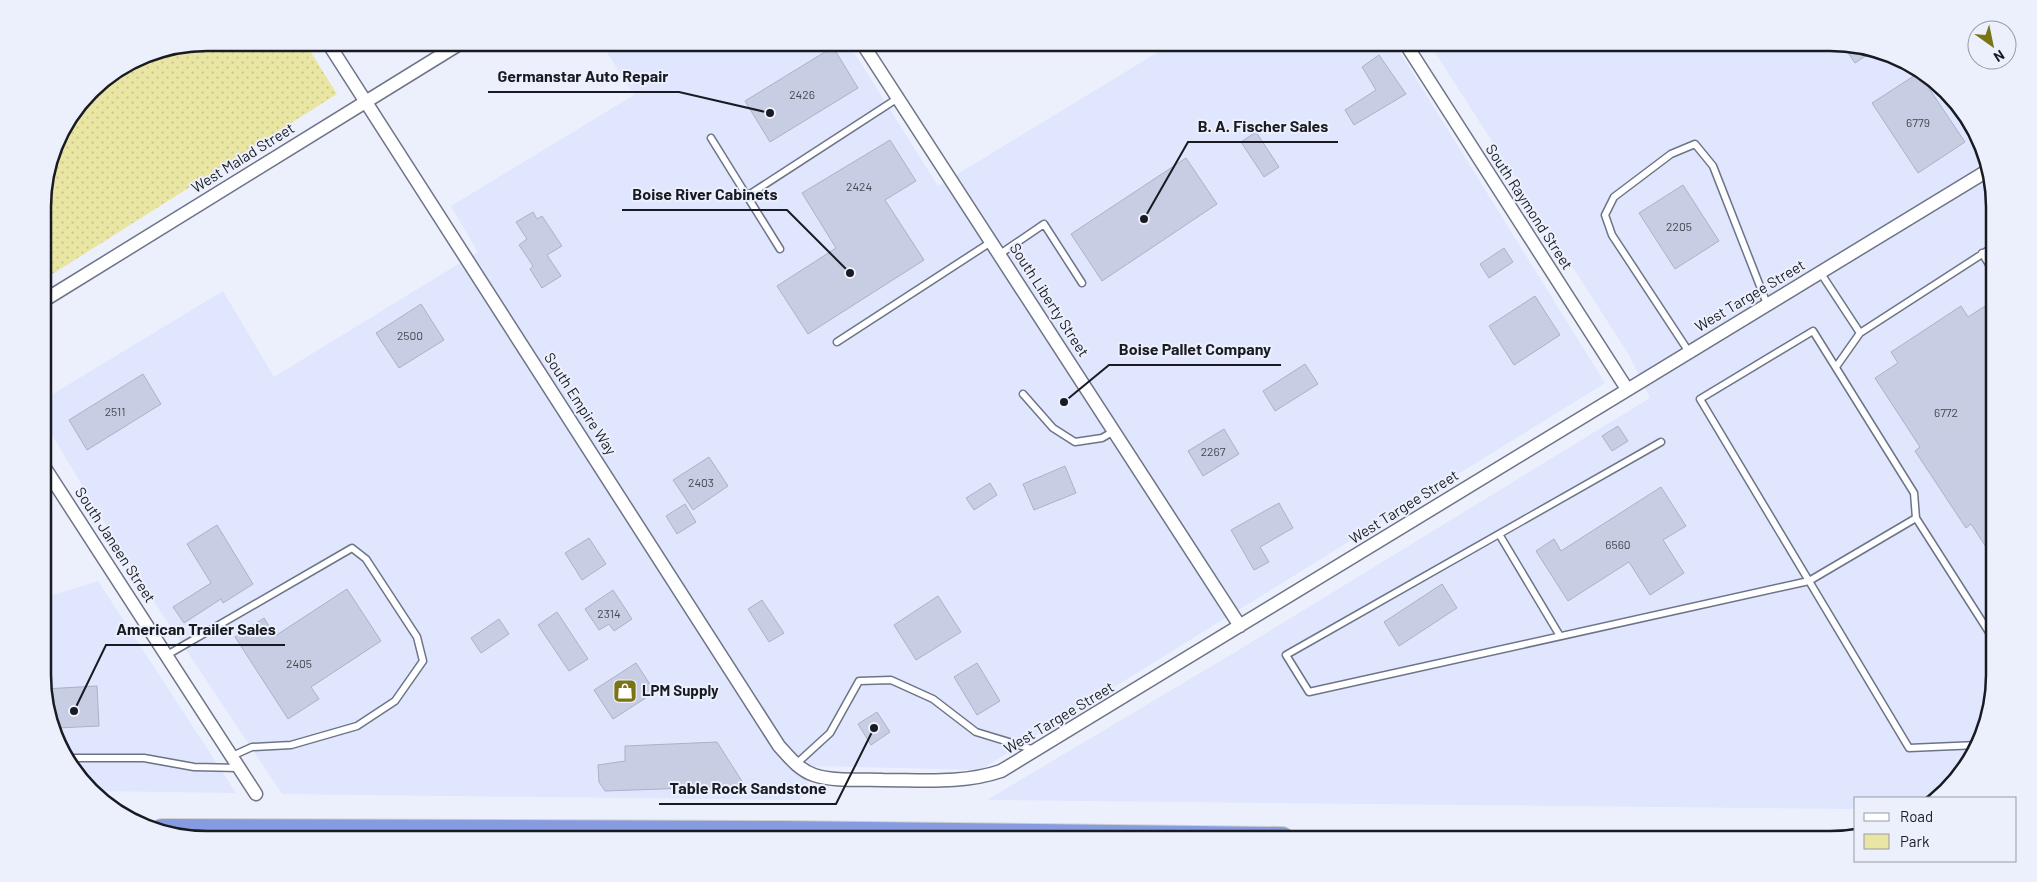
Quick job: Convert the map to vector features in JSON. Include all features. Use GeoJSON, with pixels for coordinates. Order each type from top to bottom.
{"type":"FeatureCollection","features":[{"type":"Feature","properties":{"kind":"highway"},"geometry":{"type":"LineString","coordinates":[[199,830],[351,831]]}},
{"type":"Feature","properties":{"kind":"street","name":"South Raymond Street"},"geometry":{"type":"LineString","coordinates":[[1411,51],[1627,389]]}},
{"type":"Feature","properties":{"kind":"street","name":"South Empire Way"},"geometry":{"type":"LineString","coordinates":[[334,52],[779,746],[795,765],[813,775]]}},
{"type":"Feature","properties":{"kind":"street","name":"West Malad Street"},"geometry":{"type":"LineString","coordinates":[[52,296],[444,52]]}},
{"type":"Feature","properties":{"kind":"street","name":"South Liberty Street"},"geometry":{"type":"LineString","coordinates":[[868,52],[1240,626]]}},
{"type":"Feature","properties":{"kind":"street","name":"West Targee Street"},"geometry":{"type":"LineString","coordinates":[[813,775],[846,779],[961,780],[982,778],[1001,771],[1037,751],[1627,389],[1981,174]]}},
{"type":"Feature","properties":{"kind":"street","name":"South Janeen Street"},"geometry":{"type":"LineString","coordinates":[[51,476],[256,794]]}},
{"type":"Feature","properties":{"kind":"lane"},"geometry":{"type":"LineString","coordinates":[[747,196],[898,98]]}},
{"type":"Feature","properties":{"kind":"lane"},"geometry":{"type":"LineString","coordinates":[[711,138],[780,249]]}},
{"type":"Feature","properties":{"kind":"lane"},"geometry":{"type":"LineString","coordinates":[[1689,352],[1612,235],[1605,215],[1614,197],[1672,154],[1695,144],[1713,166],[1767,304]]}},
{"type":"Feature","properties":{"kind":"lane"},"geometry":{"type":"LineString","coordinates":[[1000,254],[1044,224],[1082,283]]}},
{"type":"Feature","properties":{"kind":"lane"},"geometry":{"type":"LineString","coordinates":[[837,342],[992,242]]}},
{"type":"Feature","properties":{"kind":"lane"},"geometry":{"type":"LineString","coordinates":[[1836,367],[1860,333],[1986,251]]}},
{"type":"Feature","properties":{"kind":"lane"},"geometry":{"type":"LineString","coordinates":[[1982,253],[1986,260]]}},
{"type":"Feature","properties":{"kind":"lane"},"geometry":{"type":"LineString","coordinates":[[1820,272],[1860,333]]}},
{"type":"Feature","properties":{"kind":"lane"},"geometry":{"type":"LineString","coordinates":[[1969,745],[1909,748],[1700,399],[1814,331],[1914,493],[1916,518],[1986,627]]}},
{"type":"Feature","properties":{"kind":"lane"},"geometry":{"type":"LineString","coordinates":[[1023,394],[1053,428],[1075,442],[1102,438],[1114,431]]}},
{"type":"Feature","properties":{"kind":"lane"},"geometry":{"type":"LineString","coordinates":[[1661,442],[1286,655],[1309,692],[1809,581],[1916,518]]}},
{"type":"Feature","properties":{"kind":"lane"},"geometry":{"type":"LineString","coordinates":[[1499,534],[1560,636]]}},
{"type":"Feature","properties":{"kind":"lane"},"geometry":{"type":"LineString","coordinates":[[167,655],[352,548],[366,559],[417,637],[423,661],[395,701],[357,726],[291,745],[252,747],[232,756]]}},
{"type":"Feature","properties":{"kind":"lane"},"geometry":{"type":"LineString","coordinates":[[795,765],[830,732],[859,681],[891,680],[933,699],[976,732],[1037,751]]}},
{"type":"Feature","properties":{"kind":"lane"},"geometry":{"type":"LineString","coordinates":[[75,758],[144,758],[194,767],[240,768]]}},
{"type":"Feature","properties":{"kind":"shaded area"},"geometry":{"type":"Polygon","coordinates":[[[1159,51],[1399,51],[1605,383],[980,770],[817,766],[800,800],[282,794],[133,570],[52,434],[52,395],[223,291],[274,377],[478,252],[451,206],[634,95],[607,52],[853,52],[938,186],[1159,51]]]}},
{"type":"Feature","properties":{"kind":"shaded area"},"geometry":{"type":"Polygon","coordinates":[[[1434,51],[1830,51],[1860,54],[1890,63],[1908,72],[1925,83],[1954,112],[1974,147],[1984,187],[1986,207],[1986,675],[1983,705],[1974,735],[1965,753],[1947,778],[1926,797],[1854,797],[1854,809],[987,800],[1237,651],[1650,398],[1629,355],[1434,51]]]}},
{"type":"Feature","properties":{"kind":"shaded area"},"geometry":{"type":"Polygon","coordinates":[[[98,581],[236,793],[104,791],[97,785],[83,770],[72,753],[63,735],[57,715],[51,675],[51,596],[98,581]]]}},
{"type":"Feature","properties":{"kind":"green space"},"geometry":{"type":"Polygon","coordinates":[[[197,52],[311,52],[337,94],[52,274],[52,197],[57,167],[63,147],[83,112],[112,83],[129,72],[147,63],[177,54],[197,52]]]}},
{"type":"Feature","properties":{"kind":"building"},"geometry":{"type":"Polygon","coordinates":[[[825,52],[836,52],[858,88],[770,142],[745,101],[825,52]]]}},
{"type":"Feature","properties":{"kind":"building"},"geometry":{"type":"Polygon","coordinates":[[[1848,53],[1866,56],[1855,63],[1848,53]]]}},
{"type":"Feature","properties":{"kind":"building"},"geometry":{"type":"Polygon","coordinates":[[[1379,55],[1406,94],[1354,125],[1345,110],[1376,90],[1362,67],[1379,55]]]}},
{"type":"Feature","properties":{"kind":"building"},"geometry":{"type":"Polygon","coordinates":[[[1914,76],[1926,84],[1965,142],[1918,173],[1872,103],[1914,76]]]}},
{"type":"Feature","properties":{"kind":"building"},"geometry":{"type":"Polygon","coordinates":[[[1256,132],[1279,167],[1264,177],[1241,142],[1256,132]]]}},
{"type":"Feature","properties":{"kind":"building"},"geometry":{"type":"Polygon","coordinates":[[[890,140],[916,181],[885,200],[924,260],[808,334],[777,286],[836,248],[802,193],[890,140]]]}},
{"type":"Feature","properties":{"kind":"building"},"geometry":{"type":"Polygon","coordinates":[[[1186,158],[1217,204],[1102,281],[1071,234],[1186,158]]]}},
{"type":"Feature","properties":{"kind":"building"},"geometry":{"type":"Polygon","coordinates":[[[1683,185],[1719,241],[1675,269],[1639,213],[1683,185]]]}},
{"type":"Feature","properties":{"kind":"building"},"geometry":{"type":"Polygon","coordinates":[[[533,212],[537,219],[542,216],[562,246],[547,255],[561,276],[542,288],[530,269],[533,266],[519,245],[527,239],[516,222],[533,212]]]}},
{"type":"Feature","properties":{"kind":"building"},"geometry":{"type":"Polygon","coordinates":[[[1504,248],[1513,262],[1489,278],[1480,264],[1504,248]]]}},
{"type":"Feature","properties":{"kind":"building"},"geometry":{"type":"Polygon","coordinates":[[[1535,296],[1560,335],[1514,365],[1489,326],[1535,296]]]}},
{"type":"Feature","properties":{"kind":"building"},"geometry":{"type":"Polygon","coordinates":[[[421,304],[444,340],[399,368],[376,333],[421,304]]]}},
{"type":"Feature","properties":{"kind":"building"},"geometry":{"type":"Polygon","coordinates":[[[1986,305],[1986,547],[1971,524],[1966,528],[1915,451],[1920,447],[1875,378],[1898,363],[1891,352],[1961,306],[1968,317],[1986,305]]]}},
{"type":"Feature","properties":{"kind":"building"},"geometry":{"type":"Polygon","coordinates":[[[1305,364],[1318,384],[1275,411],[1263,391],[1305,364]]]}},
{"type":"Feature","properties":{"kind":"building"},"geometry":{"type":"Polygon","coordinates":[[[143,374],[161,404],[87,450],[69,420],[143,374]]]}},
{"type":"Feature","properties":{"kind":"building"},"geometry":{"type":"Polygon","coordinates":[[[1618,426],[1628,441],[1612,451],[1602,436],[1618,426]]]}},
{"type":"Feature","properties":{"kind":"building"},"geometry":{"type":"Polygon","coordinates":[[[1224,429],[1239,454],[1203,476],[1188,451],[1224,429]]]}},
{"type":"Feature","properties":{"kind":"building"},"geometry":{"type":"Polygon","coordinates":[[[709,457],[728,486],[693,510],[673,480],[709,457]]]}},
{"type":"Feature","properties":{"kind":"building"},"geometry":{"type":"Polygon","coordinates":[[[1065,466],[1076,493],[1034,510],[1023,484],[1065,466]]]}},
{"type":"Feature","properties":{"kind":"building"},"geometry":{"type":"Polygon","coordinates":[[[990,483],[997,495],[974,510],[966,498],[990,483]]]}},
{"type":"Feature","properties":{"kind":"building"},"geometry":{"type":"Polygon","coordinates":[[[1661,487],[1686,526],[1663,540],[1684,573],[1650,595],[1629,562],[1568,601],[1536,551],[1554,539],[1561,551],[1661,487]]]}},
{"type":"Feature","properties":{"kind":"building"},"geometry":{"type":"Polygon","coordinates":[[[1279,503],[1293,528],[1260,547],[1269,562],[1254,570],[1231,530],[1279,503]]]}},
{"type":"Feature","properties":{"kind":"building"},"geometry":{"type":"Polygon","coordinates":[[[685,504],[696,522],[677,534],[666,516],[685,504]]]}},
{"type":"Feature","properties":{"kind":"building"},"geometry":{"type":"Polygon","coordinates":[[[217,525],[253,584],[223,603],[221,599],[184,623],[173,607],[211,583],[187,544],[217,525]]]}},
{"type":"Feature","properties":{"kind":"building"},"geometry":{"type":"Polygon","coordinates":[[[589,538],[606,564],[582,580],[565,553],[589,538]]]}},
{"type":"Feature","properties":{"kind":"building"},"geometry":{"type":"Polygon","coordinates":[[[1442,584],[1457,608],[1399,646],[1384,622],[1442,584]]]}},
{"type":"Feature","properties":{"kind":"building"},"geometry":{"type":"Polygon","coordinates":[[[347,589],[381,641],[311,687],[319,699],[288,719],[235,637],[264,618],[275,636],[347,589]]]}},
{"type":"Feature","properties":{"kind":"building"},"geometry":{"type":"Polygon","coordinates":[[[613,590],[632,619],[614,631],[609,624],[599,630],[585,609],[613,590]]]}},
{"type":"Feature","properties":{"kind":"building"},"geometry":{"type":"Polygon","coordinates":[[[938,596],[961,632],[916,660],[894,625],[938,596]]]}},
{"type":"Feature","properties":{"kind":"building"},"geometry":{"type":"Polygon","coordinates":[[[762,600],[784,633],[769,642],[748,609],[762,600]]]}},
{"type":"Feature","properties":{"kind":"building"},"geometry":{"type":"Polygon","coordinates":[[[557,612],[588,659],[569,671],[538,625],[557,612]]]}},
{"type":"Feature","properties":{"kind":"building"},"geometry":{"type":"Polygon","coordinates":[[[499,619],[509,634],[481,653],[471,638],[499,619]]]}},
{"type":"Feature","properties":{"kind":"building","name":"LPM Supply"},"geometry":{"type":"Polygon","coordinates":[[[636,663],[655,692],[613,719],[594,690],[636,663]]]}},
{"type":"Feature","properties":{"kind":"building"},"geometry":{"type":"Polygon","coordinates":[[[977,663],[1000,701],[977,715],[954,677],[977,663]]]}},
{"type":"Feature","properties":{"kind":"building"},"geometry":{"type":"Polygon","coordinates":[[[97,686],[99,726],[61,728],[52,689],[97,686]]]}},
{"type":"Feature","properties":{"kind":"building"},"geometry":{"type":"Polygon","coordinates":[[[877,712],[890,732],[871,745],[858,724],[877,712]]]}},
{"type":"Feature","properties":{"kind":"building"},"geometry":{"type":"Polygon","coordinates":[[[717,742],[745,786],[605,791],[599,782],[598,765],[625,761],[625,746],[717,742]]]}},
{"type":"Feature","properties":{"kind":"place","name":"Germanstar Auto Repair"},"geometry":{"type":"Point","coordinates":[770,113]}},
{"type":"Feature","properties":{"kind":"place","name":"B. A. Fischer Sales"},"geometry":{"type":"Point","coordinates":[1144,219]}},
{"type":"Feature","properties":{"kind":"place","name":"Boise River Cabinets"},"geometry":{"type":"Point","coordinates":[850,273]}},
{"type":"Feature","properties":{"kind":"place","name":"Boise Pallet Company"},"geometry":{"type":"Point","coordinates":[1064,402]}},
{"type":"Feature","properties":{"kind":"place","name":"LPM Supply"},"geometry":{"type":"Point","coordinates":[625,691]}},
{"type":"Feature","properties":{"kind":"place","name":"American Trailer Sales"},"geometry":{"type":"Point","coordinates":[74,711]}},
{"type":"Feature","properties":{"kind":"place","name":"Table Rock Sandstone"},"geometry":{"type":"Point","coordinates":[874,728]}}]}
